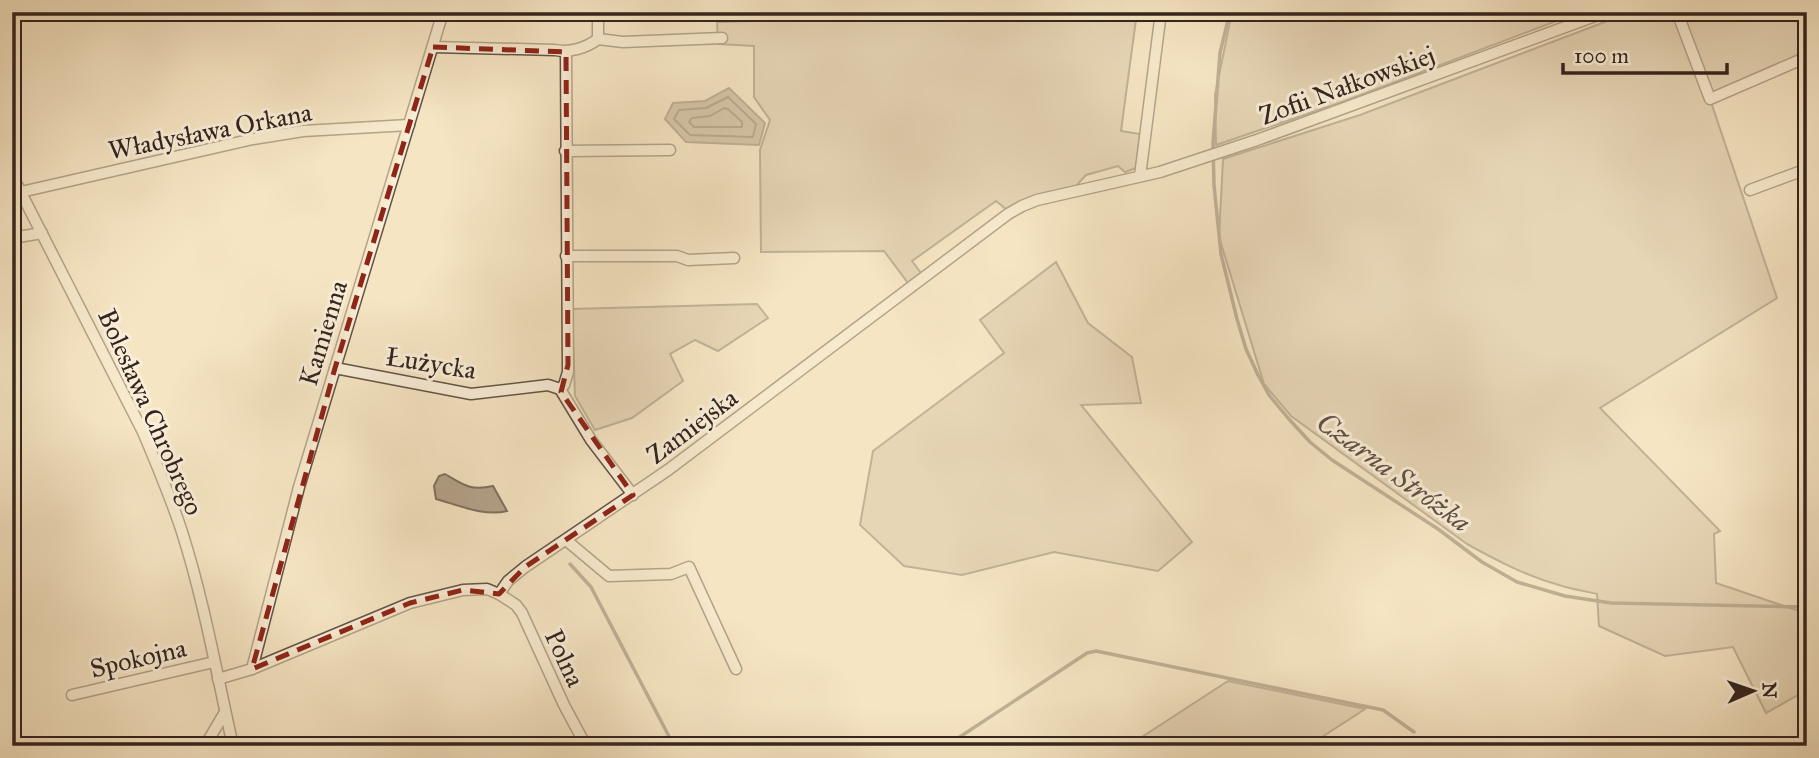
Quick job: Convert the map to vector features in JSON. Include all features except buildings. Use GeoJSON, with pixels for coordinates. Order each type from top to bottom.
{"type":"FeatureCollection","features":[{"type":"Feature","properties":{"kind":"street","name":"Kamienna"},"geometry":{"type":"LineString","coordinates":[[252,668],[299,487],[443,12]]}},
{"type":"Feature","properties":{"kind":"street"},"geometry":{"type":"LineString","coordinates":[[598,12],[598,39]]}},
{"type":"Feature","properties":{"kind":"street"},"geometry":{"type":"LineString","coordinates":[[1140,176],[1161,12]]}},
{"type":"Feature","properties":{"kind":"street","name":"Zofii Nałkowskiej"},"geometry":{"type":"LineString","coordinates":[[1140,176],[1257,140],[1606,12]]}},
{"type":"Feature","properties":{"kind":"street"},"geometry":{"type":"LineString","coordinates":[[1677,12],[1710,99],[1807,57]]}},
{"type":"Feature","properties":{"kind":"street"},"geometry":{"type":"LineString","coordinates":[[433,47],[565,52],[598,39],[623,42],[723,38]]}},
{"type":"Feature","properties":{"kind":"street"},"geometry":{"type":"LineString","coordinates":[[565,52],[568,372],[560,390],[591,440],[633,495]]}},
{"type":"Feature","properties":{"kind":"street","name":"Władysława Orkana"},"geometry":{"type":"LineString","coordinates":[[21,192],[253,139],[303,131],[410,125]]}},
{"type":"Feature","properties":{"kind":"street"},"geometry":{"type":"LineString","coordinates":[[565,151],[670,150]]}},
{"type":"Feature","properties":{"kind":"street"},"geometry":{"type":"LineString","coordinates":[[1750,190],[1807,169]]}},
{"type":"Feature","properties":{"kind":"street","name":"Bolesława Chrobrego"},"geometry":{"type":"LineString","coordinates":[[12,175],[161,473],[182,533],[201,601],[225,712]]}},
{"type":"Feature","properties":{"kind":"street","name":"Zamiejska"},"geometry":{"type":"LineString","coordinates":[[499,594],[508,581],[525,566],[679,462],[1008,214],[1037,200],[1140,176]]}},
{"type":"Feature","properties":{"kind":"street"},"geometry":{"type":"LineString","coordinates":[[12,238],[42,233]]}},
{"type":"Feature","properties":{"kind":"street"},"geometry":{"type":"LineString","coordinates":[[566,257],[677,256],[688,260],[734,258]]}},
{"type":"Feature","properties":{"kind":"street","name":"Łużycka"},"geometry":{"type":"LineString","coordinates":[[335,368],[471,394],[548,385],[560,390]]}},
{"type":"Feature","properties":{"kind":"street"},"geometry":{"type":"LineString","coordinates":[[566,540],[609,576],[671,574],[688,567],[736,669]]}},
{"type":"Feature","properties":{"kind":"street"},"geometry":{"type":"LineString","coordinates":[[218,679],[252,668],[410,603],[464,590],[487,589],[499,594]]}},
{"type":"Feature","properties":{"kind":"street","name":"Polna"},"geometry":{"type":"LineString","coordinates":[[499,594],[516,605],[522,613],[586,746]]}},
{"type":"Feature","properties":{"kind":"street","name":"Spokojna"},"geometry":{"type":"LineString","coordinates":[[72,695],[214,662]]}},
{"type":"Feature","properties":{"kind":"street"},"geometry":{"type":"LineString","coordinates":[[205,746],[225,712]]}},
{"type":"Feature","properties":{"kind":"street"},"geometry":{"type":"LineString","coordinates":[[225,712],[233,746]]}},
{"type":"Feature","properties":{"kind":"highlighted area"},"geometry":{"type":"Polygon","coordinates":[[[433,47],[566,52],[568,365],[561,392],[633,495],[525,567],[499,594],[463,590],[410,603],[252,669],[335,368],[433,47]]]}},
{"type":"Feature","properties":{"kind":"shaded area"},"geometry":{"type":"Polygon","coordinates":[[[915,12],[1137,12],[1121,131],[1140,134],[1136,168],[1125,172],[1118,166],[1086,175],[1076,186],[1030,198],[1006,209],[996,201],[912,261],[921,273],[908,283],[884,251],[761,252],[760,150],[770,120],[754,97],[754,46],[718,44],[717,22],[915,17],[915,12]]]}},
{"type":"Feature","properties":{"kind":"shaded area"},"geometry":{"type":"Polygon","coordinates":[[[1232,12],[1580,12],[1345,101],[1216,145],[1215,95],[1232,12]]]}},
{"type":"Feature","properties":{"kind":"shaded area"},"geometry":{"type":"Polygon","coordinates":[[[1631,12],[1807,12],[1807,57],[1710,99],[1777,298],[1600,408],[1720,531],[1714,534],[1716,583],[1796,610],[1807,609],[1807,690],[1766,713],[1733,647],[1665,656],[1599,626],[1597,594],[1535,577],[1467,544],[1291,416],[1264,384],[1219,237],[1223,159],[1360,115],[1631,12]]]}},
{"type":"Feature","properties":{"kind":"shaded area"},"geometry":{"type":"Polygon","coordinates":[[[1056,262],[1088,323],[1132,357],[1141,403],[1081,405],[1192,542],[1158,571],[1054,552],[962,575],[904,566],[860,525],[873,451],[1004,353],[980,320],[1056,262]]]}},
{"type":"Feature","properties":{"kind":"shaded area"},"geometry":{"type":"Polygon","coordinates":[[[757,304],[768,318],[718,351],[695,340],[670,354],[683,381],[632,418],[595,430],[575,396],[572,309],[757,304]]]}},
{"type":"Feature","properties":{"kind":"shaded area"},"geometry":{"type":"Polygon","coordinates":[[[1228,681],[1365,709],[1308,746],[1128,746],[1228,681]]]}},
{"type":"Feature","properties":{"kind":"water"},"geometry":{"type":"Polygon","coordinates":[[[729,88],[765,123],[759,145],[686,142],[665,119],[673,103],[705,101],[729,88]]]}},
{"type":"Feature","properties":{"kind":"water"},"geometry":{"type":"Polygon","coordinates":[[[445,474],[468,486],[493,486],[507,511],[481,511],[436,499],[434,486],[439,476],[445,474]]]}},
{"type":"Feature","properties":{"kind":"waterway","name":"Czarna Stróżka"},"geometry":{"type":"LineString","coordinates":[[1230,12],[1220,53],[1213,143],[1221,254],[1246,349],[1258,375],[1269,395],[1310,442],[1332,460],[1438,529],[1482,562],[1517,582],[1565,596],[1611,603],[1807,607]]}},
{"type":"Feature","properties":{"kind":"waterway"},"geometry":{"type":"LineString","coordinates":[[570,564],[591,587],[674,746]]}},
{"type":"Feature","properties":{"kind":"waterway"},"geometry":{"type":"LineString","coordinates":[[946,746],[1087,653],[1096,651],[1383,710],[1414,732]]}},
{"type":"Feature","properties":{"kind":"waterway"},"geometry":{"type":"LineString","coordinates":[[1801,746],[1807,709]]}},
{"type":"Feature","properties":{"kind":"waterway"},"geometry":{"type":"LineString","coordinates":[[1427,742],[1432,746]]}}]}
